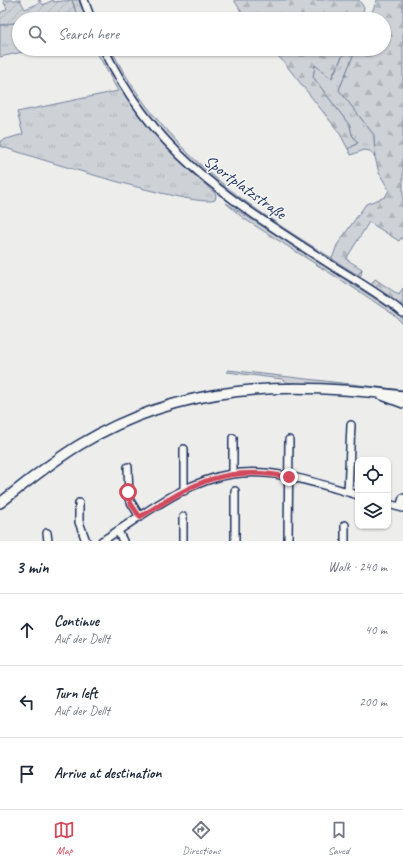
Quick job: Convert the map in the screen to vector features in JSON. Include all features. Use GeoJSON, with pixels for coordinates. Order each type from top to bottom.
{"type":"FeatureCollection","features":[{"type":"Feature","properties":{"kind":"main road"},"geometry":{"type":"LineString","coordinates":[[0,503],[80,444],[138,416],[179,402],[219,393],[259,388],[293,388],[403,396]]}},
{"type":"Feature","properties":{"kind":"street"},"geometry":{"type":"LineString","coordinates":[[84,0],[88,12]]}},
{"type":"Feature","properties":{"kind":"street","name":"Sportplatzstraße"},"geometry":{"type":"LineString","coordinates":[[108,56],[125,87],[149,121],[177,153],[204,179],[254,216],[403,313]]}},
{"type":"Feature","properties":{"kind":"street"},"geometry":{"type":"LineString","coordinates":[[371,393],[403,404]]}},
{"type":"Feature","properties":{"kind":"street"},"geometry":{"type":"LineString","coordinates":[[348,492],[351,425]]}},
{"type":"Feature","properties":{"kind":"street"},"geometry":{"type":"LineString","coordinates":[[233,438],[233,474]]}},
{"type":"Feature","properties":{"kind":"street"},"geometry":{"type":"LineString","coordinates":[[288,541],[289,440]]}},
{"type":"Feature","properties":{"kind":"street"},"geometry":{"type":"LineString","coordinates":[[184,449],[184,491]]}},
{"type":"Feature","properties":{"kind":"street"},"geometry":{"type":"LineString","coordinates":[[128,467],[129,499],[140,517]]}},
{"type":"Feature","properties":{"kind":"street"},"geometry":{"type":"LineString","coordinates":[[102,541],[184,491],[208,480],[233,474],[259,473],[289,477],[355,494]]}},
{"type":"Feature","properties":{"kind":"street"},"geometry":{"type":"LineString","coordinates":[[235,491],[235,541]]}},
{"type":"Feature","properties":{"kind":"street"},"geometry":{"type":"LineString","coordinates":[[391,505],[401,508],[403,498]]}},
{"type":"Feature","properties":{"kind":"street"},"geometry":{"type":"LineString","coordinates":[[79,503],[79,522],[86,541]]}},
{"type":"Feature","properties":{"kind":"street"},"geometry":{"type":"LineString","coordinates":[[183,517],[183,541]]}},
{"type":"Feature","properties":{"kind":"street"},"geometry":{"type":"LineString","coordinates":[[345,525],[345,541]]}},
{"type":"Feature","properties":{"kind":"street"},"geometry":{"type":"LineString","coordinates":[[118,531],[123,541]]}},
{"type":"Feature","properties":{"kind":"street"},"geometry":{"type":"LineString","coordinates":[[47,533],[48,541]]}},
{"type":"Feature","properties":{"kind":"green space"},"geometry":{"type":"Polygon","coordinates":[[[3,0],[20,0],[25,9],[40,3],[38,0],[40,0],[43,5],[53,0],[54,2],[72,0],[76,12],[12,12],[12,23],[0,25],[0,13],[7,9],[3,0]]]}},
{"type":"Feature","properties":{"kind":"green space"},"geometry":{"type":"Polygon","coordinates":[[[72,0],[79,0],[83,12],[76,12],[72,0]]]}},
{"type":"Feature","properties":{"kind":"green space"},"geometry":{"type":"Polygon","coordinates":[[[234,0],[359,0],[364,8],[363,12],[242,12],[234,0]]]}},
{"type":"Feature","properties":{"kind":"green space"},"geometry":{"type":"Polygon","coordinates":[[[377,0],[403,0],[403,239],[401,238],[399,241],[369,222],[346,259],[362,269],[358,275],[332,259],[337,245],[366,204],[385,197],[389,190],[379,173],[375,157],[374,135],[339,90],[353,56],[391,56],[391,12],[372,12],[377,0]]]}},
{"type":"Feature","properties":{"kind":"green space"},"geometry":{"type":"Polygon","coordinates":[[[12,23],[12,54],[0,57],[0,25],[12,23]]]}},
{"type":"Feature","properties":{"kind":"green space"},"geometry":{"type":"Polygon","coordinates":[[[99,56],[103,56],[122,90],[149,127],[180,162],[215,193],[215,200],[202,201],[147,190],[0,146],[0,141],[23,134],[17,112],[118,91],[99,56]]]}},
{"type":"Feature","properties":{"kind":"green space"},"geometry":{"type":"Polygon","coordinates":[[[111,56],[115,56],[134,87],[159,122],[187,152],[218,180],[250,205],[358,274],[362,269],[361,275],[356,277],[335,264],[231,195],[200,171],[154,123],[141,106],[111,56]]]}},
{"type":"Feature","properties":{"kind":"green space"},"geometry":{"type":"Polygon","coordinates":[[[278,56],[342,56],[331,78],[315,65],[313,77],[350,126],[352,135],[358,143],[348,149],[339,132],[278,56]]]}},
{"type":"Feature","properties":{"kind":"green space"},"geometry":{"type":"Polygon","coordinates":[[[343,56],[353,56],[339,90],[374,135],[375,157],[370,151],[364,150],[351,155],[348,149],[358,143],[352,135],[350,126],[313,77],[315,65],[332,78],[343,56]]]}},
{"type":"Feature","properties":{"kind":"green space"},"geometry":{"type":"Polygon","coordinates":[[[226,203],[391,309],[403,319],[403,324],[394,315],[360,292],[243,218],[226,203]]]}},
{"type":"Feature","properties":{"kind":"green space"},"geometry":{"type":"Polygon","coordinates":[[[375,279],[399,295],[403,288],[403,304],[401,307],[370,287],[375,279]]]}},
{"type":"Feature","properties":{"kind":"green space"},"geometry":{"type":"Polygon","coordinates":[[[228,370],[403,390],[403,393],[285,382],[282,379],[227,372],[228,370]]]}},
{"type":"Feature","properties":{"kind":"route"},"geometry":{"type":"LineString","coordinates":[[128,492],[131,504],[140,517],[195,485],[208,480],[233,474],[246,473],[273,474],[289,477]]}}]}
